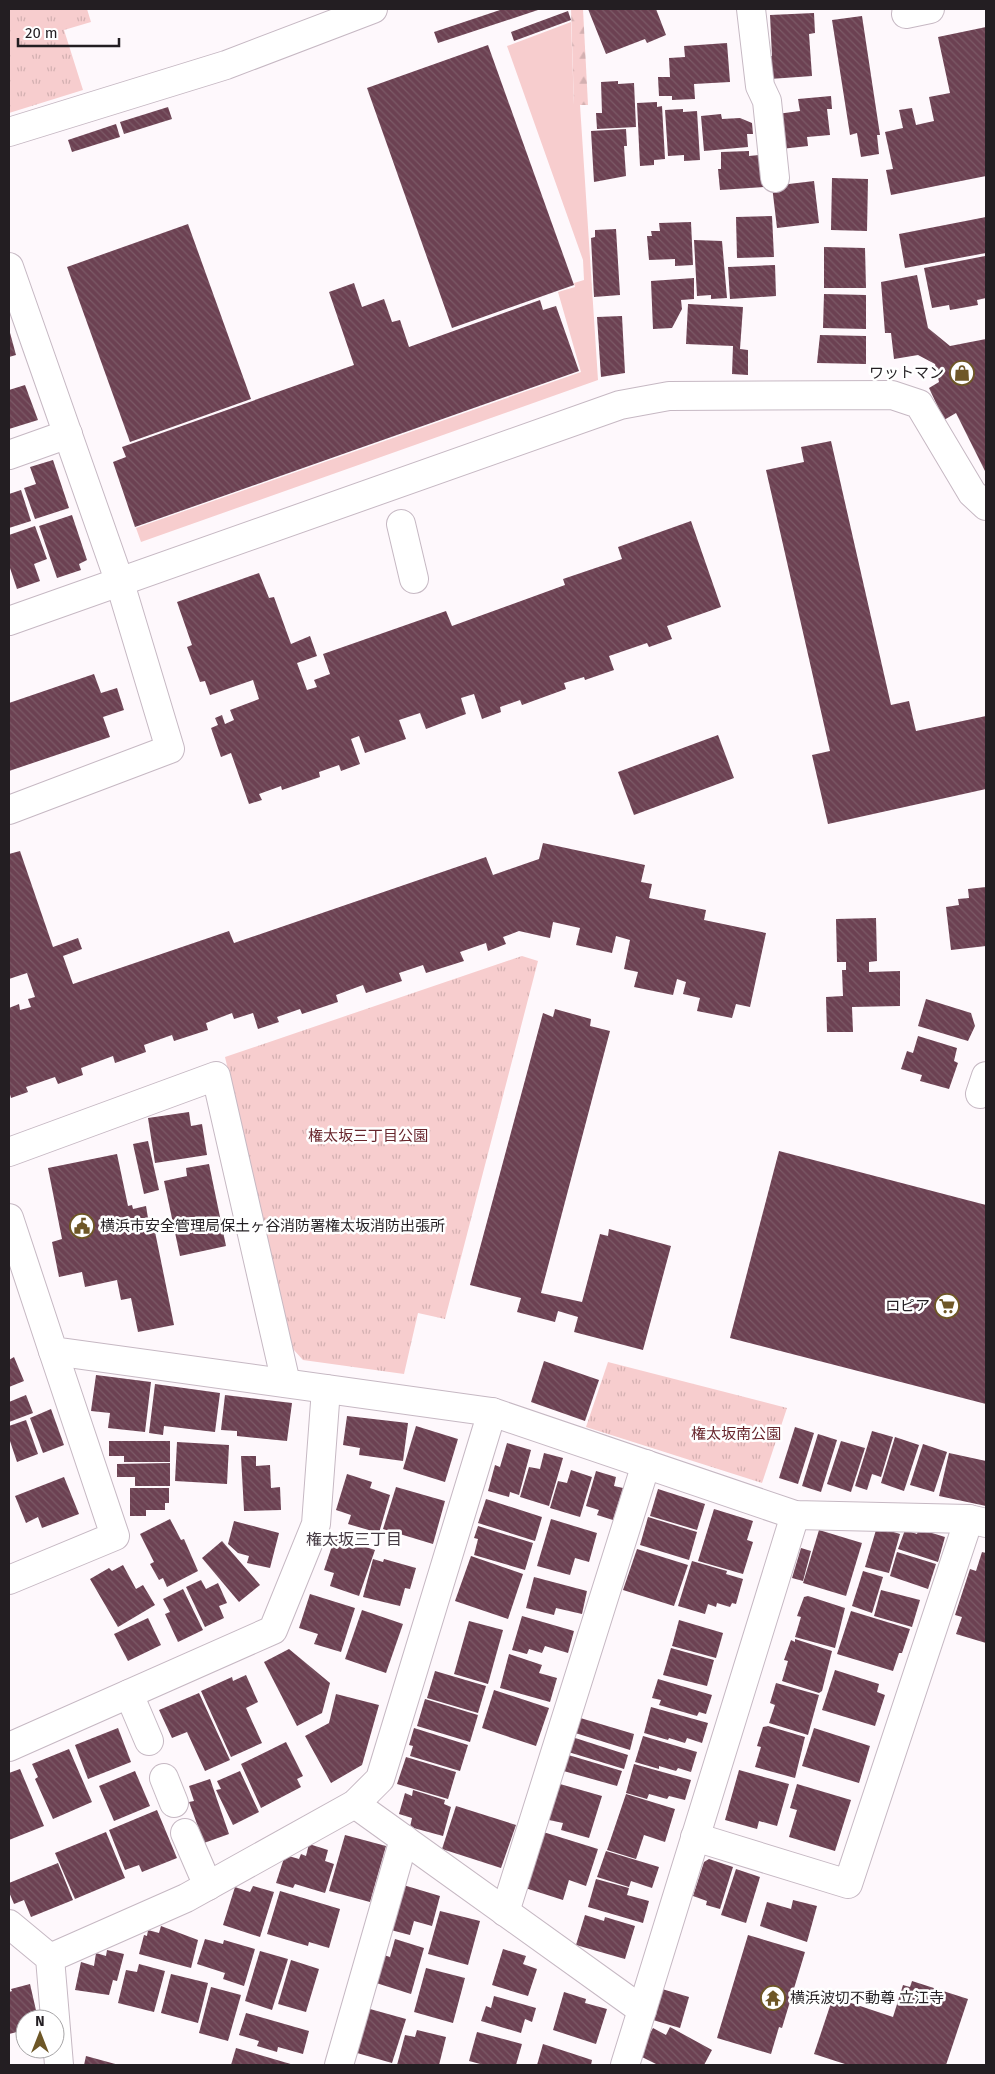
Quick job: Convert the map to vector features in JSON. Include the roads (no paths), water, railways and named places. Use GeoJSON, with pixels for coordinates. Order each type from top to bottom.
{"type":"FeatureCollection","features":[{"type":"Feature","properties":{"kind":"street"},"geometry":{"type":"LineString","coordinates":[[9,132],[226,65],[373,9]]}},
{"type":"Feature","properties":{"kind":"street"},"geometry":{"type":"LineString","coordinates":[[751,9],[760,86],[767,101],[776,178]]}},
{"type":"Feature","properties":{"kind":"street"},"geometry":{"type":"LineString","coordinates":[[9,810],[170,749],[120,583],[68,434],[11,281]]}},
{"type":"Feature","properties":{"kind":"street"},"geometry":{"type":"LineString","coordinates":[[9,621],[620,405],[669,396],[892,395],[919,404],[972,493],[986,506]]}},
{"type":"Feature","properties":{"kind":"street"},"geometry":{"type":"LineString","coordinates":[[9,455],[68,434]]}},
{"type":"Feature","properties":{"kind":"street"},"geometry":{"type":"LineString","coordinates":[[400,524],[414,579]]}},
{"type":"Feature","properties":{"kind":"street"},"geometry":{"type":"LineString","coordinates":[[9,1152],[216,1076],[286,1383]]}},
{"type":"Feature","properties":{"kind":"street"},"geometry":{"type":"LineString","coordinates":[[9,1218],[17,1270],[53,1351],[115,1536],[9,1580]]}},
{"type":"Feature","properties":{"kind":"street"},"geometry":{"type":"LineString","coordinates":[[53,1351],[492,1412],[795,1515],[978,1521],[848,1884],[695,1838]]}},
{"type":"Feature","properties":{"kind":"street"},"geometry":{"type":"LineString","coordinates":[[9,1747],[273,1630],[316,1524],[326,1389]]}},
{"type":"Feature","properties":{"kind":"street"},"geometry":{"type":"LineString","coordinates":[[50,1958],[186,1898],[355,1804],[380,1779],[492,1412]]}},
{"type":"Feature","properties":{"kind":"street"},"geometry":{"type":"LineString","coordinates":[[505,1912],[646,1464]]}},
{"type":"Feature","properties":{"kind":"street"},"geometry":{"type":"LineString","coordinates":[[625,2065],[795,1515]]}},
{"type":"Feature","properties":{"kind":"street"},"geometry":{"type":"LineString","coordinates":[[129,1694],[174,1803]]}},
{"type":"Feature","properties":{"kind":"street"},"geometry":{"type":"LineString","coordinates":[[355,1804],[642,2010]]}},
{"type":"Feature","properties":{"kind":"street"},"geometry":{"type":"LineString","coordinates":[[185,1833],[208,1886]]}},
{"type":"Feature","properties":{"kind":"street"},"geometry":{"type":"LineString","coordinates":[[339,2065],[404,1839]]}},
{"type":"Feature","properties":{"kind":"street"},"geometry":{"type":"LineString","coordinates":[[9,1924],[50,1958],[59,2065]]}},
{"type":"Feature","properties":{"kind":"place","name":"ワットマン"},"geometry":{"type":"Point","coordinates":[962,373]}},
{"type":"Feature","properties":{"kind":"place","name":"横浜市安全管理局保土ヶ谷消防署権太坂消防出張所"},"geometry":{"type":"Point","coordinates":[82,1226]}},
{"type":"Feature","properties":{"kind":"place","name":"ロピア"},"geometry":{"type":"Point","coordinates":[947,1306]}},
{"type":"Feature","properties":{"kind":"place","name":"横浜波切不動尊 立江寺"},"geometry":{"type":"Point","coordinates":[773,1998]}},
{"type":"Feature","properties":{"kind":"district","name":"権太坂三丁目"},"geometry":{"type":"Point","coordinates":[354,1539]}},
{"type":"Feature","properties":{"kind":"park label","name":"権太坂三丁目公園"},"geometry":{"type":"Point","coordinates":[368,1136]}},
{"type":"Feature","properties":{"kind":"park label","name":"権太坂南公園"},"geometry":{"type":"Point","coordinates":[736,1434]}}]}
